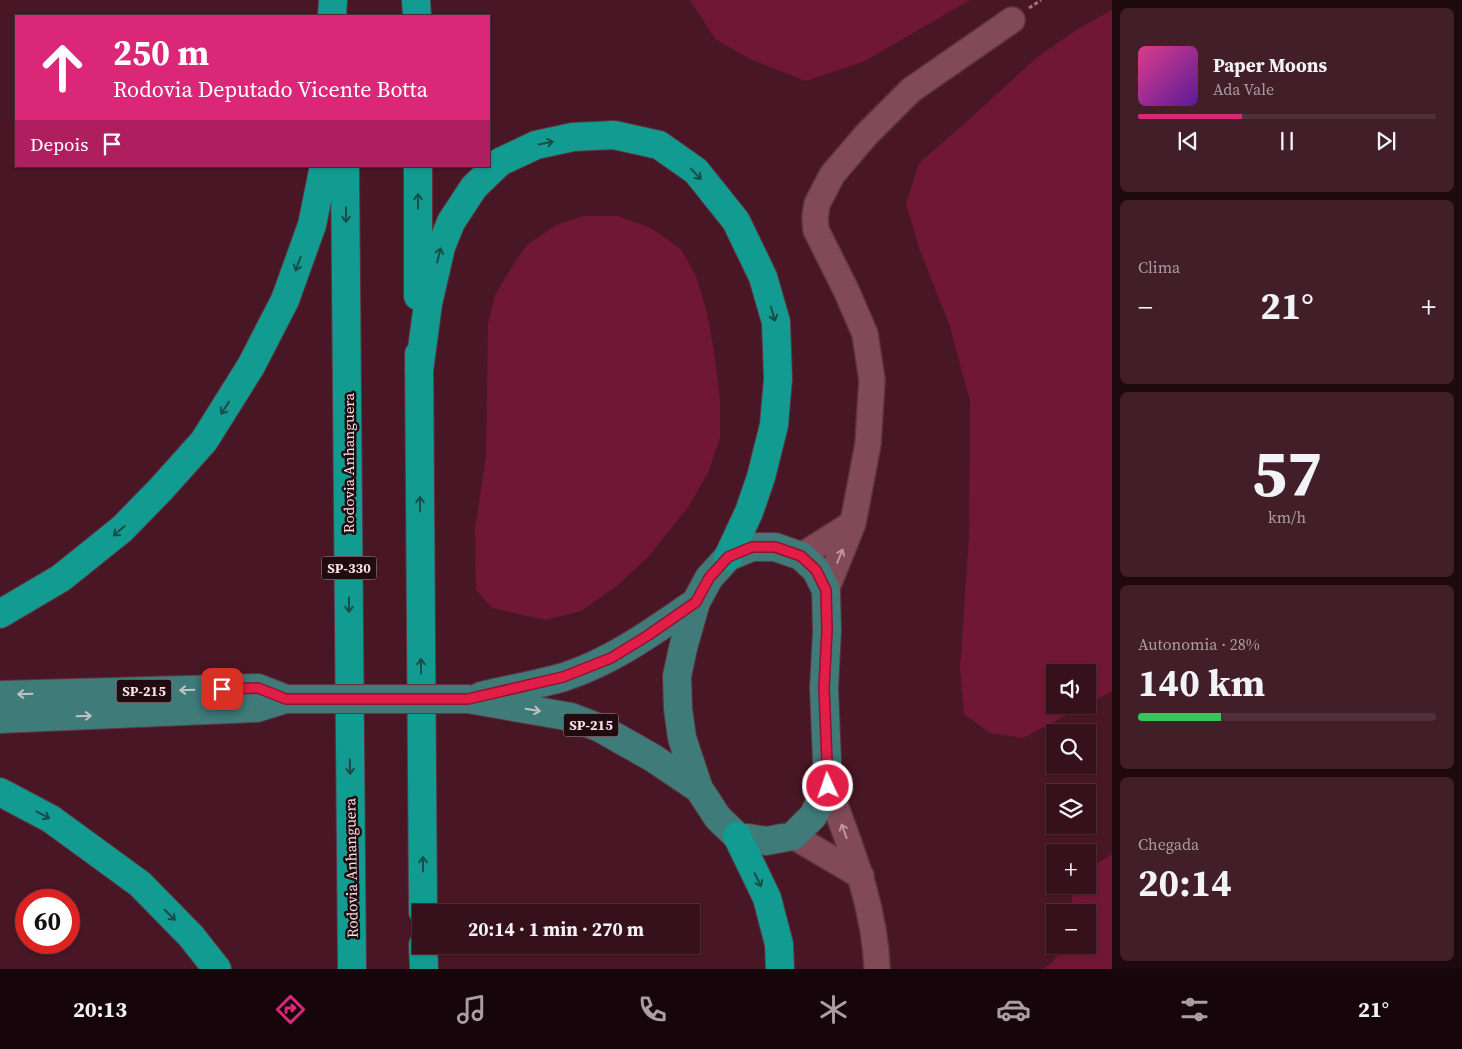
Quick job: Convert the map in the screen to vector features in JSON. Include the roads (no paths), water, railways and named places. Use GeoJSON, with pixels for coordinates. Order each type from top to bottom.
{"type":"FeatureCollection","features":[{"type":"Feature","properties":{"kind":"highway"},"geometry":{"type":"LineString","coordinates":[[332,15],[333,0]]}},
{"type":"Feature","properties":{"kind":"highway"},"geometry":{"type":"LineString","coordinates":[[344,0],[344,15]]}},
{"type":"Feature","properties":{"kind":"highway"},"geometry":{"type":"LineString","coordinates":[[416,0],[417,15]]}},
{"type":"Feature","properties":{"kind":"highway"},"geometry":{"type":"LineString","coordinates":[[419,371],[428,304],[441,247],[451,222],[474,187],[493,168],[500,162],[536,145],[572,137],[614,135],[659,145],[696,171],[736,222],[763,277],[776,322],[778,379],[774,426],[761,477],[749,512],[728,557]]}},
{"type":"Feature","properties":{"kind":"highway"},"geometry":{"type":"LineString","coordinates":[[0,614],[61,578],[122,529],[204,441],[251,366],[285,300],[312,225],[324,167]]}},
{"type":"Feature","properties":{"kind":"highway","name":"Rodovia Anhanguera"},"geometry":{"type":"LineString","coordinates":[[346,167],[352,969]]}},
{"type":"Feature","properties":{"kind":"highway"},"geometry":{"type":"LineString","coordinates":[[418,167],[423,904]]}},
{"type":"Feature","properties":{"kind":"highway"},"geometry":{"type":"LineString","coordinates":[[0,792],[51,819],[140,884],[191,936],[217,969]]}},
{"type":"Feature","properties":{"kind":"highway"},"geometry":{"type":"LineString","coordinates":[[736,836],[767,898],[779,944],[780,969]]}},
{"type":"Feature","properties":{"kind":"highway"},"geometry":{"type":"LineString","coordinates":[[423,954],[424,969]]}},
{"type":"Feature","properties":{"kind":"main road","name":"SP-215"},"geometry":{"type":"LineString","coordinates":[[736,836],[718,818],[699,789],[682,738],[678,709],[677,676],[696,602],[709,578],[728,557],[752,547],[775,547],[801,556],[816,570],[826,590],[827,630],[824,688],[828,786],[814,816],[793,836]]}},
{"type":"Feature","properties":{"kind":"main road","name":"SP-215"},"geometry":{"type":"LineString","coordinates":[[460,699],[563,677],[611,658],[696,602]]}},
{"type":"Feature","properties":{"kind":"main road","name":"SP-215"},"geometry":{"type":"LineString","coordinates":[[0,695],[258,688],[298,699]]}},
{"type":"Feature","properties":{"kind":"main road","name":"SP-215"},"geometry":{"type":"LineString","coordinates":[[0,719],[257,708],[298,699],[460,699],[571,716],[600,728],[653,758],[699,789]]}},
{"type":"Feature","properties":{"kind":"main road"},"geometry":{"type":"LineString","coordinates":[[736,836],[766,841],[793,836]]}},
{"type":"Feature","properties":{"kind":"street"},"geometry":{"type":"LineString","coordinates":[[826,590],[853,523],[868,444],[872,380],[865,334],[846,290],[816,230],[817,204],[832,175],[866,135],[911,90],[1012,20]]}},
{"type":"Feature","properties":{"kind":"street"},"geometry":{"type":"LineString","coordinates":[[801,556],[853,523]]}},
{"type":"Feature","properties":{"kind":"street"},"geometry":{"type":"LineString","coordinates":[[828,786],[861,876],[876,945],[877,969]]}},
{"type":"Feature","properties":{"kind":"street"},"geometry":{"type":"LineString","coordinates":[[793,836],[861,876]]}}]}
